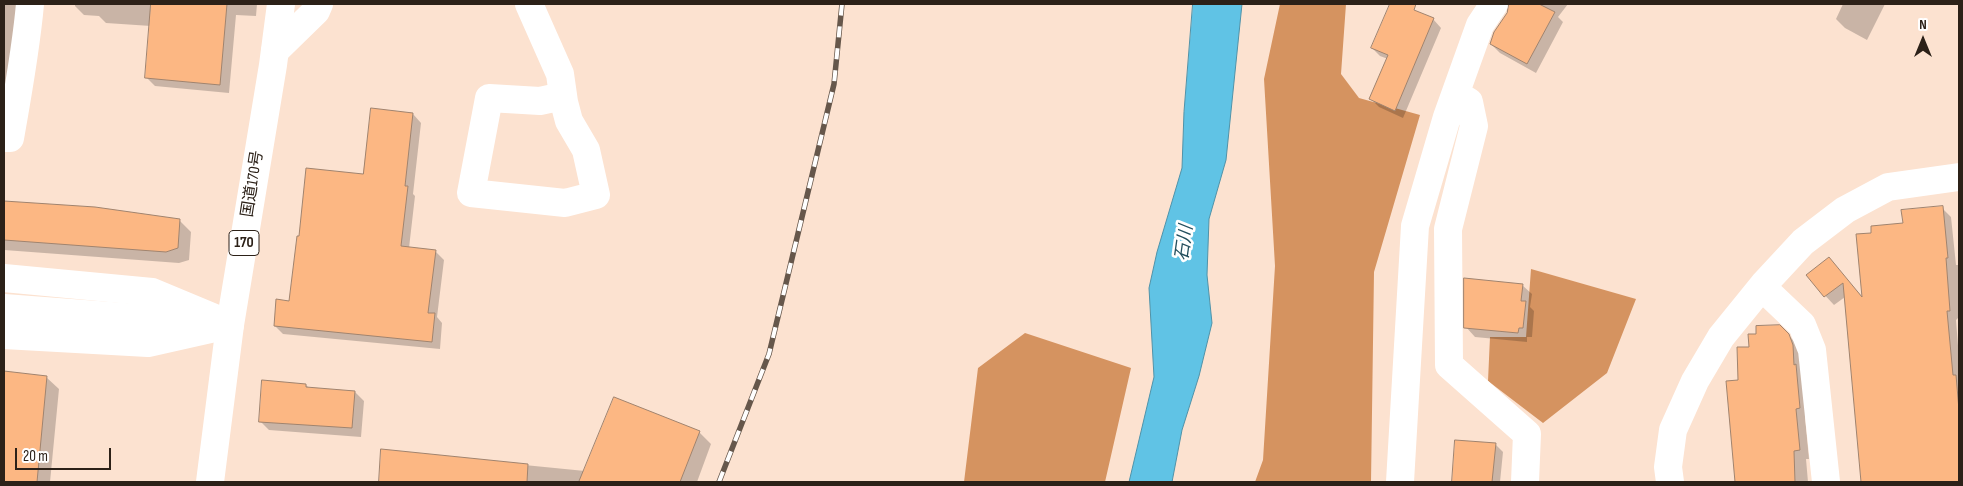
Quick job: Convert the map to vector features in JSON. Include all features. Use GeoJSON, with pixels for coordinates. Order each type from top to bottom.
{"type":"FeatureCollection","features":[{"type":"Feature","properties":{"kind":"main road"},"geometry":{"type":"LineString","coordinates":[[4,138],[10,138],[25,57],[30,4]]}},
{"type":"Feature","properties":{"kind":"main road","name":"国道170号"},"geometry":{"type":"LineString","coordinates":[[212,478],[230,325],[275,51],[280,4]]}},
{"type":"Feature","properties":{"kind":"main road"},"geometry":{"type":"LineString","coordinates":[[275,51],[316,11],[319,4]]}},
{"type":"Feature","properties":{"kind":"main road"},"geometry":{"type":"LineString","coordinates":[[529,4],[560,74],[569,121],[586,150],[596,195],[565,202],[471,193],[489,98],[540,101],[563,96]]}},
{"type":"Feature","properties":{"kind":"main road"},"geometry":{"type":"LineString","coordinates":[[1400,482],[1415,226],[1456,94],[1480,25],[1494,4]]}},
{"type":"Feature","properties":{"kind":"main road"},"geometry":{"type":"LineString","coordinates":[[1456,94],[1469,102],[1474,126],[1448,229],[1449,365],[1527,434],[1525,482]]}},
{"type":"Feature","properties":{"kind":"main road"},"geometry":{"type":"LineString","coordinates":[[1670,482],[1668,467],[1673,430],[1695,382],[1721,337],[1762,287],[1803,242],[1845,210],[1888,187],[1959,177],[1959,182]]}},
{"type":"Feature","properties":{"kind":"main road"},"geometry":{"type":"LineString","coordinates":[[4,278],[152,292],[230,325]]}},
{"type":"Feature","properties":{"kind":"main road"},"geometry":{"type":"LineString","coordinates":[[1762,287],[1802,325],[1812,350],[1826,482]]}},
{"type":"Feature","properties":{"kind":"main road"},"geometry":{"type":"LineString","coordinates":[[4,308],[230,325]]}},
{"type":"Feature","properties":{"kind":"main road"},"geometry":{"type":"LineString","coordinates":[[4,335],[148,343],[230,325]]}},
{"type":"Feature","properties":{"kind":"shaded area"},"geometry":{"type":"Polygon","coordinates":[[[1280,4],[1346,4],[1341,74],[1359,98],[1420,115],[1374,272],[1371,482],[1255,482],[1263,460],[1275,266],[1264,79],[1280,4]]]}},
{"type":"Feature","properties":{"kind":"shaded area"},"geometry":{"type":"Polygon","coordinates":[[[1531,269],[1636,299],[1607,373],[1543,423],[1488,381],[1490,337],[1526,337],[1531,269]]]}},
{"type":"Feature","properties":{"kind":"shaded area"},"geometry":{"type":"Polygon","coordinates":[[[1025,333],[1131,368],[1105,482],[964,482],[978,368],[1025,333]]]}},
{"type":"Feature","properties":{"kind":"water","name":"石川"},"geometry":{"type":"Polygon","coordinates":[[[1193,4],[1242,4],[1226,160],[1209,219],[1207,275],[1212,323],[1199,376],[1182,430],[1172,482],[1129,482],[1154,377],[1149,288],[1157,252],[1182,168],[1184,112],[1193,4]]]}},
{"type":"Feature","properties":{"kind":"building"},"geometry":{"type":"Polygon","coordinates":[[[151,4],[227,4],[220,85],[145,78],[151,4]]]}},
{"type":"Feature","properties":{"kind":"building"},"geometry":{"type":"Polygon","coordinates":[[[1390,4],[1416,4],[1414,10],[1434,18],[1395,111],[1369,99],[1388,55],[1371,48],[1390,4]]]}},
{"type":"Feature","properties":{"kind":"building"},"geometry":{"type":"Polygon","coordinates":[[[1509,4],[1539,4],[1555,12],[1527,64],[1490,44],[1494,32],[1507,13],[1509,4]]]}},
{"type":"Feature","properties":{"kind":"building"},"geometry":{"type":"Polygon","coordinates":[[[371,108],[413,113],[405,186],[408,186],[401,246],[436,250],[428,313],[435,313],[432,342],[274,326],[276,299],[289,301],[297,236],[299,236],[306,168],[363,174],[371,108]]]}},
{"type":"Feature","properties":{"kind":"building"},"geometry":{"type":"Polygon","coordinates":[[[4,201],[95,207],[180,219],[178,248],[166,252],[4,240],[4,201]]]}},
{"type":"Feature","properties":{"kind":"building"},"geometry":{"type":"Polygon","coordinates":[[[1943,206],[1948,258],[1946,258],[1950,311],[1947,311],[1953,375],[1956,375],[1959,410],[1959,482],[1861,482],[1843,283],[1824,297],[1806,275],[1829,257],[1862,297],[1856,234],[1871,233],[1871,226],[1903,223],[1901,210],[1943,206]]]}},
{"type":"Feature","properties":{"kind":"building"},"geometry":{"type":"Polygon","coordinates":[[[1464,278],[1523,284],[1521,301],[1526,301],[1523,328],[1519,328],[1518,333],[1464,328],[1464,278]]]}},
{"type":"Feature","properties":{"kind":"building"},"geometry":{"type":"Polygon","coordinates":[[[1780,325],[1789,334],[1793,345],[1794,365],[1796,364],[1800,408],[1796,409],[1800,450],[1794,451],[1795,482],[1735,482],[1726,381],[1738,380],[1737,347],[1749,347],[1748,334],[1756,334],[1756,326],[1780,325]]]}},
{"type":"Feature","properties":{"kind":"building"},"geometry":{"type":"Polygon","coordinates":[[[4,371],[47,376],[37,482],[4,482],[4,371]]]}},
{"type":"Feature","properties":{"kind":"building"},"geometry":{"type":"Polygon","coordinates":[[[262,380],[306,384],[306,387],[355,391],[352,428],[259,422],[262,380]]]}},
{"type":"Feature","properties":{"kind":"building"},"geometry":{"type":"Polygon","coordinates":[[[614,397],[700,431],[680,482],[579,482],[614,397]]]}},
{"type":"Feature","properties":{"kind":"building"},"geometry":{"type":"Polygon","coordinates":[[[1455,440],[1496,443],[1492,482],[1452,482],[1455,440]]]}},
{"type":"Feature","properties":{"kind":"building"},"geometry":{"type":"Polygon","coordinates":[[[381,449],[528,464],[527,482],[379,482],[381,449]]]}},
{"type":"Feature","properties":{"kind":"railway"},"geometry":{"type":"LineString","coordinates":[[719,482],[769,354],[834,84],[842,4]]}}]}
